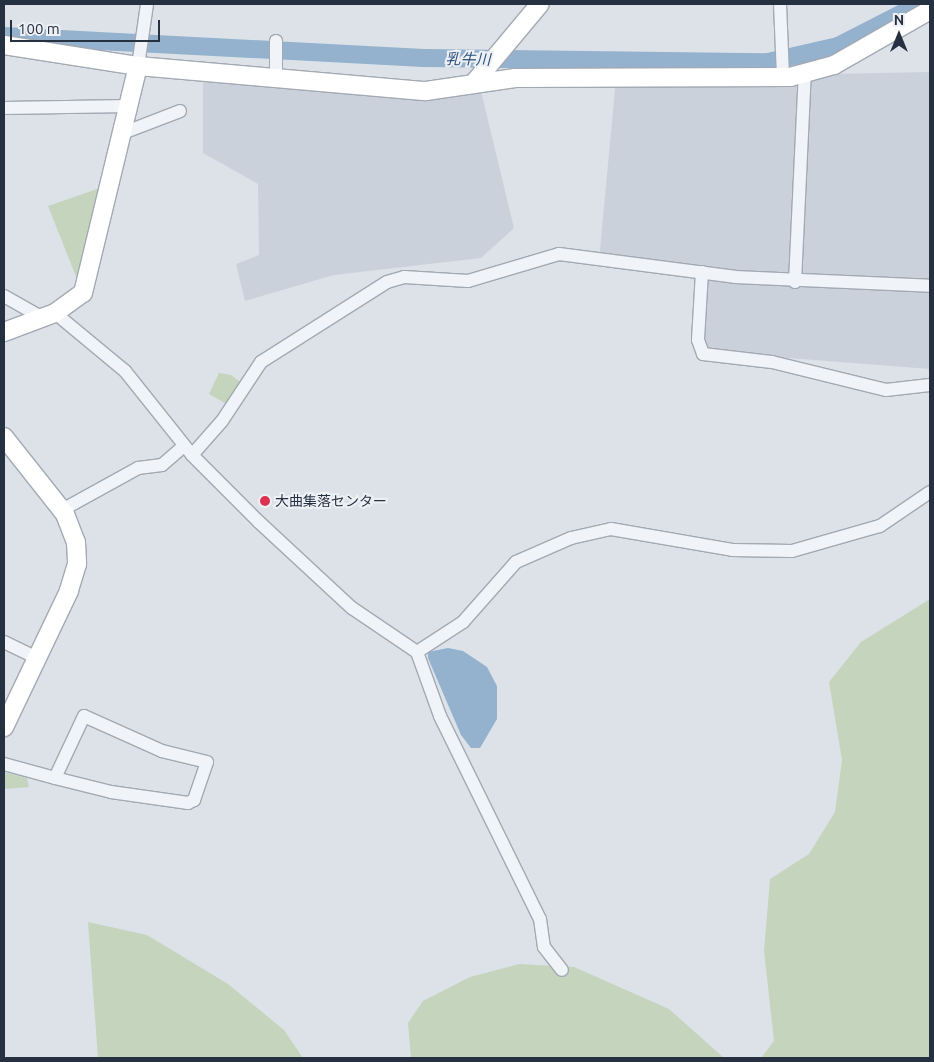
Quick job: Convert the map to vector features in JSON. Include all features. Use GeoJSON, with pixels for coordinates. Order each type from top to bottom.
{"type":"FeatureCollection","features":[{"type":"Feature","properties":{"kind":"street"},"geometry":{"type":"LineString","coordinates":[[4,332],[48,315],[83,293],[89,280],[129,106],[147,4]]}},
{"type":"Feature","properties":{"kind":"street"},"geometry":{"type":"LineString","coordinates":[[473,84],[540,4]]}},
{"type":"Feature","properties":{"kind":"street"},"geometry":{"type":"LineString","coordinates":[[780,4],[783,77]]}},
{"type":"Feature","properties":{"kind":"street"},"geometry":{"type":"LineString","coordinates":[[4,44],[138,60],[275,72],[426,91],[515,78],[783,77],[834,65],[930,10]]}},
{"type":"Feature","properties":{"kind":"street"},"geometry":{"type":"LineString","coordinates":[[275,72],[276,42]]}},
{"type":"Feature","properties":{"kind":"street"},"geometry":{"type":"LineString","coordinates":[[795,282],[805,73]]}},
{"type":"Feature","properties":{"kind":"street"},"geometry":{"type":"LineString","coordinates":[[4,108],[129,106]]}},
{"type":"Feature","properties":{"kind":"street"},"geometry":{"type":"LineString","coordinates":[[123,133],[180,111]]}},
{"type":"Feature","properties":{"kind":"street"},"geometry":{"type":"LineString","coordinates":[[62,510],[138,468],[162,465],[188,450],[222,421],[261,362],[387,282],[404,277],[468,281],[559,254],[795,282],[930,286]]}},
{"type":"Feature","properties":{"kind":"street"},"geometry":{"type":"LineString","coordinates":[[702,272],[698,340],[702,354],[772,362],[886,390],[930,385]]}},
{"type":"Feature","properties":{"kind":"street"},"geometry":{"type":"LineString","coordinates":[[4,296],[48,315],[124,371],[188,450],[352,608],[417,652],[440,716],[540,919],[544,947],[562,970]]}},
{"type":"Feature","properties":{"kind":"street"},"geometry":{"type":"LineString","coordinates":[[4,437],[62,510],[76,542],[77,564],[37,658],[4,727]]}},
{"type":"Feature","properties":{"kind":"street"},"geometry":{"type":"LineString","coordinates":[[417,652],[464,622],[516,562],[571,538],[611,529],[732,550],[792,551],[880,526],[930,492]]}},
{"type":"Feature","properties":{"kind":"street"},"geometry":{"type":"LineString","coordinates":[[4,642],[37,658]]}},
{"type":"Feature","properties":{"kind":"street"},"geometry":{"type":"LineString","coordinates":[[4,764],[55,778],[188,803],[194,800],[207,762],[162,751],[84,716],[55,778]]}},
{"type":"Feature","properties":{"kind":"shaded area"},"geometry":{"type":"Polygon","coordinates":[[[930,72],[930,369],[698,351],[708,281],[599,261],[616,78],[930,72]]]}},
{"type":"Feature","properties":{"kind":"shaded area"},"geometry":{"type":"Polygon","coordinates":[[[203,78],[434,100],[481,91],[514,228],[481,258],[334,275],[245,301],[236,264],[259,255],[258,184],[203,153],[203,78]]]}},
{"type":"Feature","properties":{"kind":"green space"},"geometry":{"type":"Polygon","coordinates":[[[100,188],[84,273],[77,279],[48,206],[100,188]]]}},
{"type":"Feature","properties":{"kind":"green space"},"geometry":{"type":"Polygon","coordinates":[[[219,373],[231,375],[244,385],[230,406],[209,394],[219,373]]]}},
{"type":"Feature","properties":{"kind":"green space"},"geometry":{"type":"Polygon","coordinates":[[[930,599],[930,1058],[761,1058],[774,1041],[764,951],[770,879],[809,854],[835,812],[842,760],[829,682],[861,642],[930,599]]]}},
{"type":"Feature","properties":{"kind":"green space"},"geometry":{"type":"Polygon","coordinates":[[[4,772],[27,778],[29,787],[4,789],[4,772]]]}},
{"type":"Feature","properties":{"kind":"green space"},"geometry":{"type":"Polygon","coordinates":[[[88,922],[147,935],[228,984],[284,1030],[303,1058],[98,1058],[88,922]]]}},
{"type":"Feature","properties":{"kind":"green space"},"geometry":{"type":"Polygon","coordinates":[[[519,964],[574,967],[669,1009],[724,1058],[411,1058],[408,1023],[423,1001],[470,977],[519,964]]]}},
{"type":"Feature","properties":{"kind":"water"},"geometry":{"type":"Polygon","coordinates":[[[448,648],[463,651],[487,667],[497,686],[497,719],[480,748],[471,748],[461,735],[428,658],[428,652],[448,648]]]}},
{"type":"Feature","properties":{"kind":"waterway","name":"乳牛川"},"geometry":{"type":"LineString","coordinates":[[4,36],[423,58],[768,62],[838,46],[920,4]]}},
{"type":"Feature","properties":{"kind":"place","name":"大曲集落センター"},"geometry":{"type":"Point","coordinates":[265,501]}}]}
